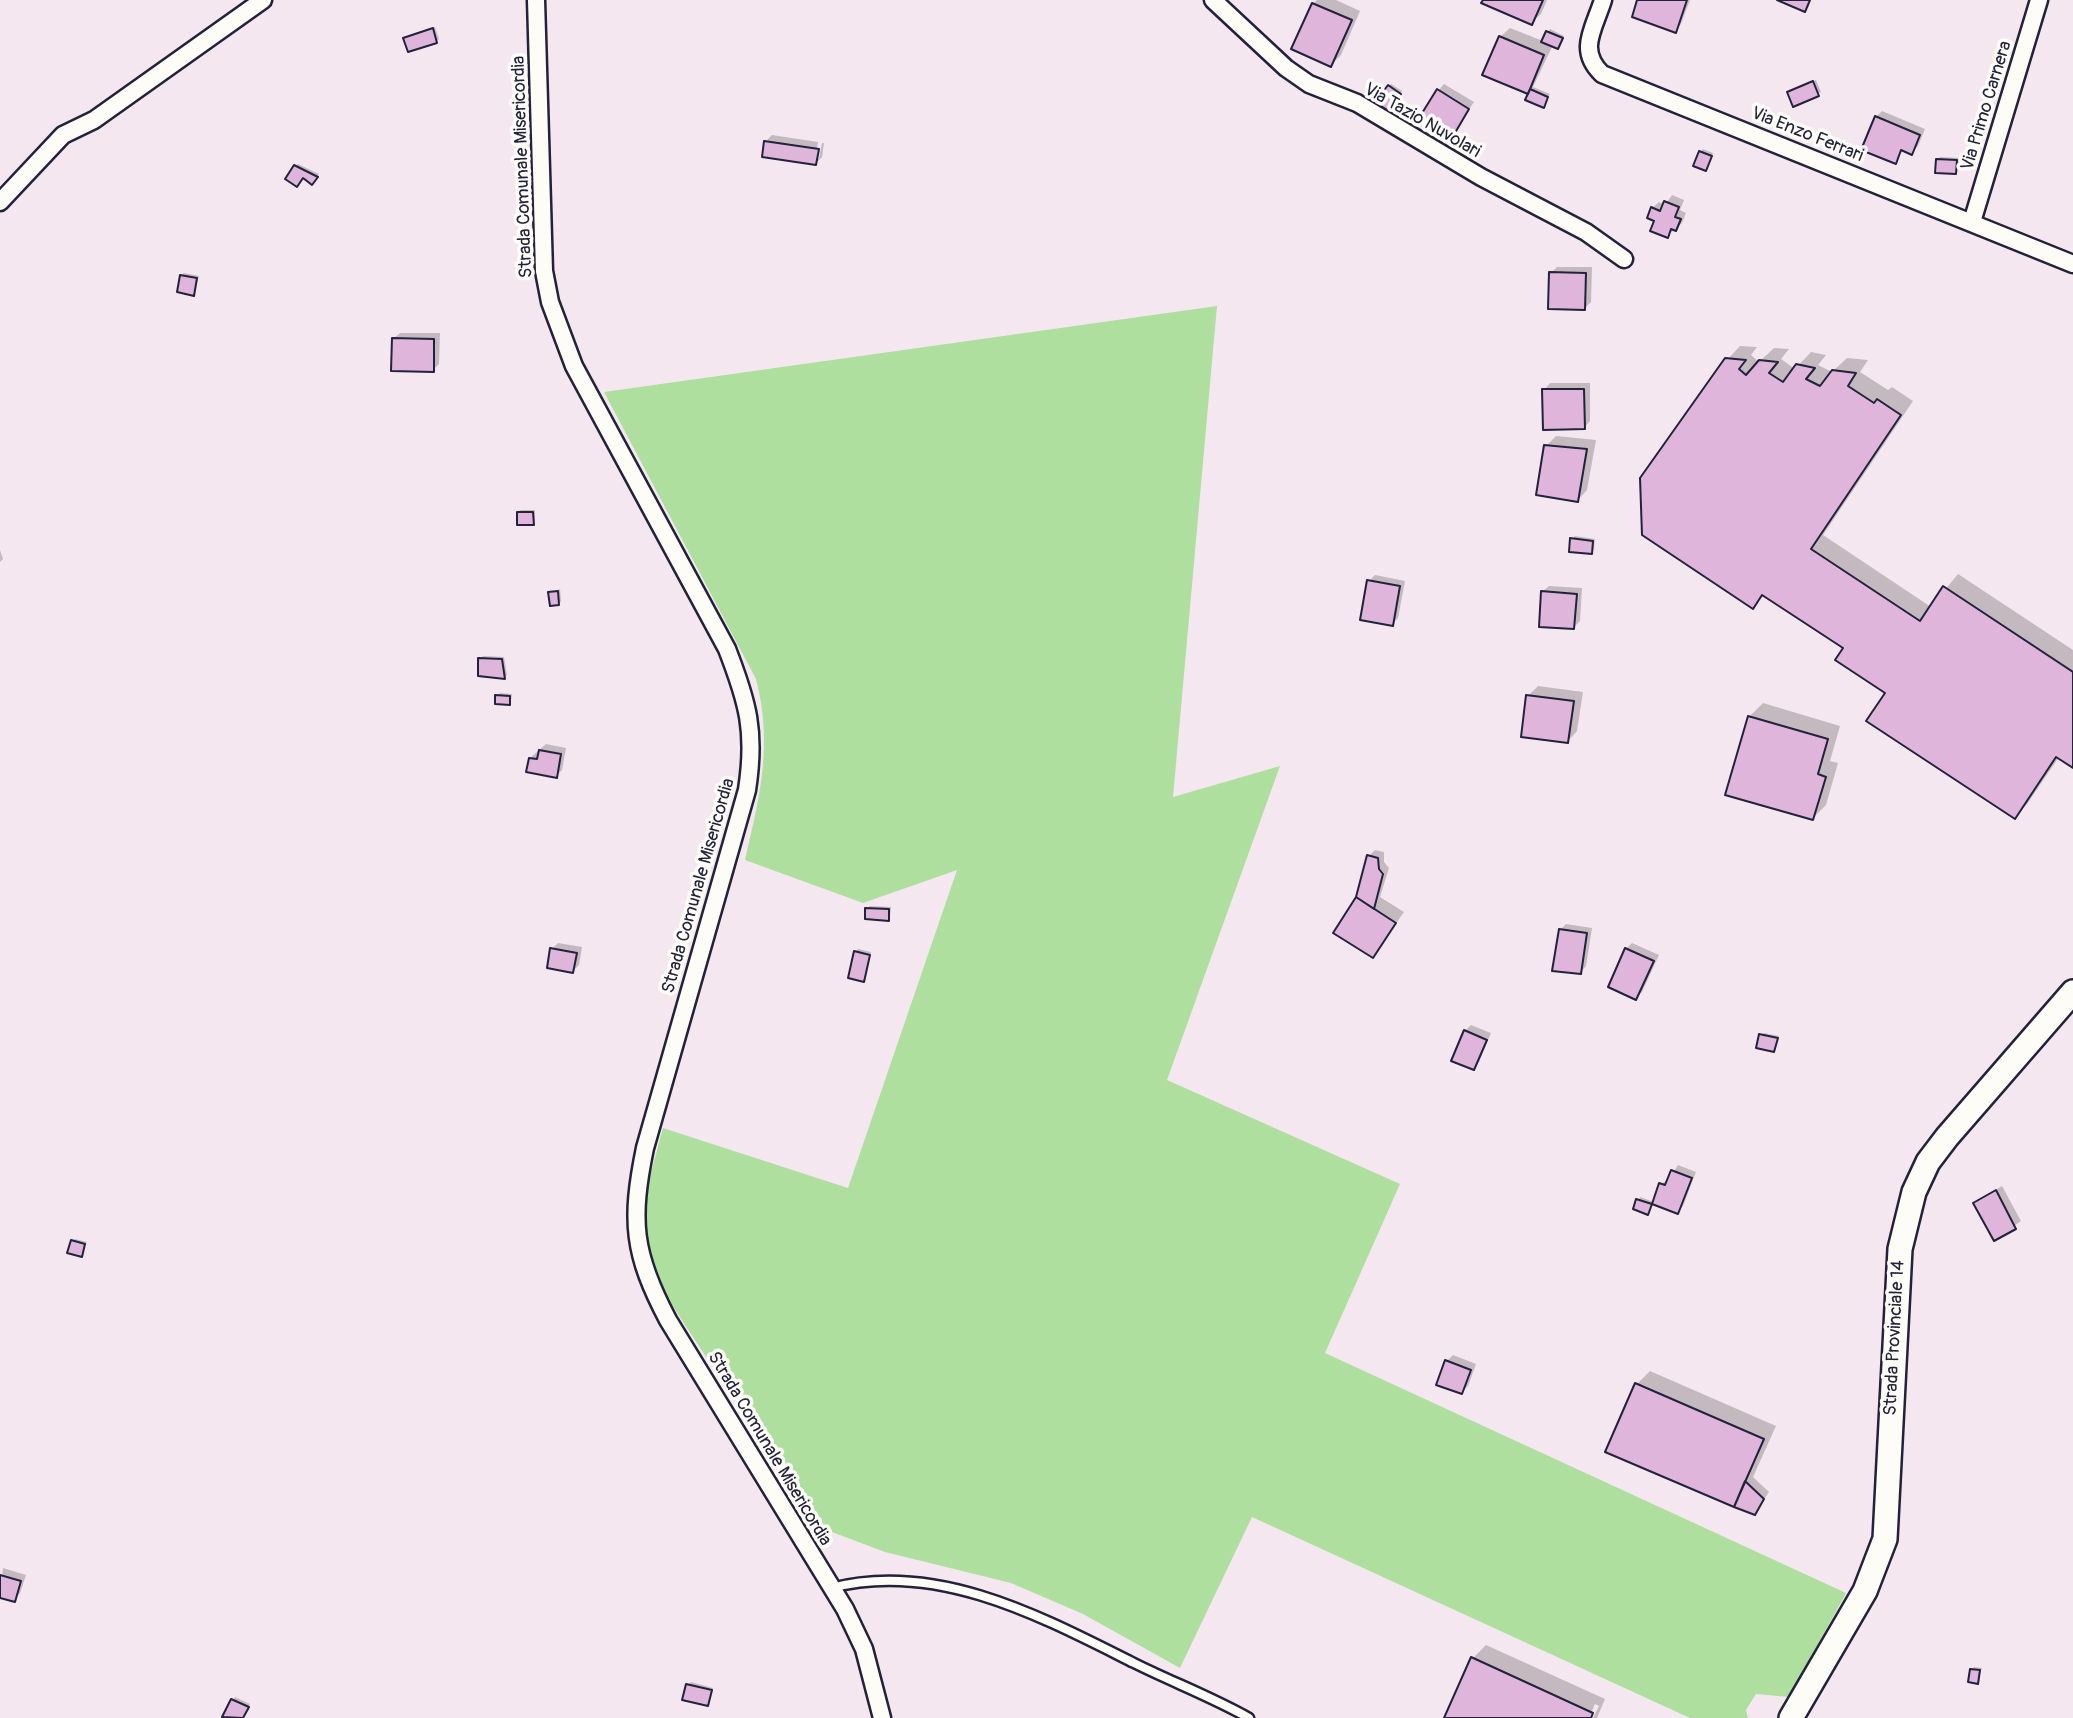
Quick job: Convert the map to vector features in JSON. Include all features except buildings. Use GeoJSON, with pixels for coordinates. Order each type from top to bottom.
{"type":"FeatureCollection","features":[{"type":"Feature","properties":{"kind":"main road","name":"Strada Provinciale 14"},"geometry":{"type":"LineString","coordinates":[[1791,1718],[1865,1591],[1885,1539],[1898,1272],[1902,1239],[1914,1192],[1928,1163],[1947,1137],[2073,992]]}},
{"type":"Feature","properties":{"kind":"street"},"geometry":{"type":"LineString","coordinates":[[0,202],[63,135],[94,120],[263,0]]}},
{"type":"Feature","properties":{"kind":"street","name":"Strada Comunale Misericordia"},"geometry":{"type":"LineString","coordinates":[[536,0],[544,271],[550,302],[574,366],[727,649],[743,690],[753,750],[747,790],[645,1148],[636,1192],[634,1227],[650,1287],[831,1588],[864,1649],[882,1718]]}},
{"type":"Feature","properties":{"kind":"street","name":"Via Tazio Nuvolari"},"geometry":{"type":"LineString","coordinates":[[1213,0],[1286,68],[1309,84],[1357,103],[1481,177],[1586,232],[1624,259]]}},
{"type":"Feature","properties":{"kind":"street","name":"Via Enzo Ferrari"},"geometry":{"type":"LineString","coordinates":[[1603,0],[1587,48],[1590,62],[1602,74],[2073,264]]}},
{"type":"Feature","properties":{"kind":"street","name":"Via Primo Carnera"},"geometry":{"type":"LineString","coordinates":[[1972,222],[2039,0]]}},
{"type":"Feature","properties":{"kind":"lane"},"geometry":{"type":"LineString","coordinates":[[831,1588],[864,1579],[912,1581],[1004,1602],[1068,1629],[1250,1718]]}},
{"type":"Feature","properties":{"kind":"green space"},"geometry":{"type":"Polygon","coordinates":[[[1217,306],[1173,797],[1280,766],[1167,1080],[1400,1184],[1325,1353],[1846,1593],[1789,1697],[1756,1694],[1746,1710],[1748,1718],[1690,1718],[1252,1517],[1180,1668],[1083,1614],[1011,1583],[885,1552],[816,1526],[665,1294],[649,1249],[646,1217],[648,1184],[663,1128],[848,1188],[957,870],[863,903],[745,860],[760,792],[764,748],[764,726],[756,679],[604,392],[1217,306]]]}}]}
